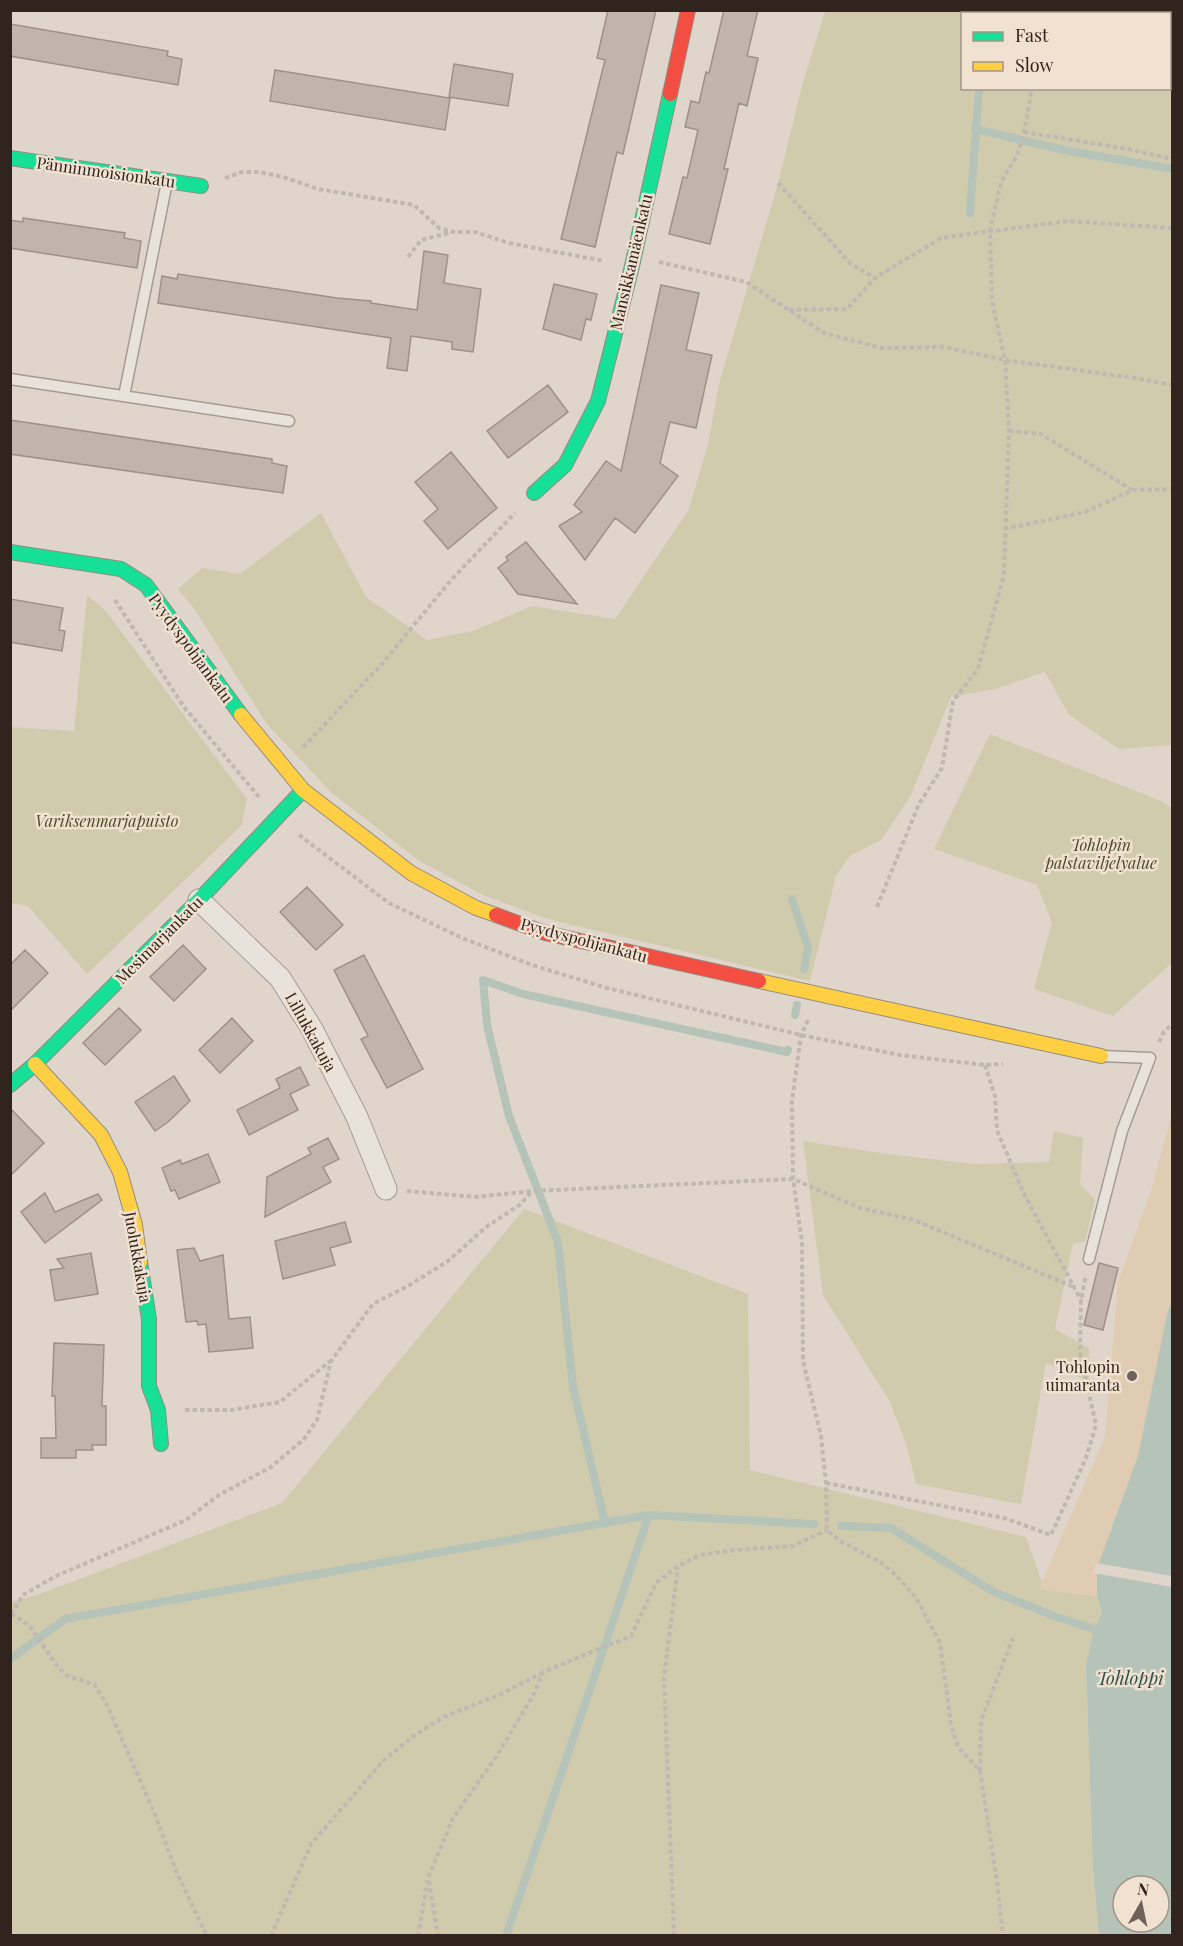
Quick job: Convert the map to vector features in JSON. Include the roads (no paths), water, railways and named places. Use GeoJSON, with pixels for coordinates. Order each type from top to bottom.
{"type":"FeatureCollection","features":[{"type":"Feature","properties":{"kind":"street","name":"Mansikkamäenkatu"},"geometry":{"type":"LineString","coordinates":[[534,493],[565,465],[598,401],[688,10]]}},
{"type":"Feature","properties":{"kind":"street","name":"Pänninmoisionkatu"},"geometry":{"type":"LineString","coordinates":[[10,158],[201,186]]}},
{"type":"Feature","properties":{"kind":"street","name":"Pyydyspohjankatu"},"geometry":{"type":"LineString","coordinates":[[10,552],[121,569],[146,585],[254,733],[303,790],[411,873],[476,908],[545,933],[1101,1056]]}},
{"type":"Feature","properties":{"kind":"street","name":"Mesimarjankatu"},"geometry":{"type":"LineString","coordinates":[[10,1085],[35,1064],[199,900],[303,790]]}},
{"type":"Feature","properties":{"kind":"street","name":"Lillukkakuja"},"geometry":{"type":"LineString","coordinates":[[199,900],[280,978],[312,1029],[357,1117],[386,1189]]}},
{"type":"Feature","properties":{"kind":"street","name":"Juolukkakuja"},"geometry":{"type":"LineString","coordinates":[[35,1064],[101,1135],[120,1172],[135,1225],[149,1319],[149,1386],[158,1410],[161,1444]]}},
{"type":"Feature","properties":{"kind":"lane"},"geometry":{"type":"LineString","coordinates":[[124,396],[168,181]]}},
{"type":"Feature","properties":{"kind":"lane"},"geometry":{"type":"LineString","coordinates":[[10,379],[290,422]]}},
{"type":"Feature","properties":{"kind":"lane","name":"Pyydyspohjankatu"},"geometry":{"type":"LineString","coordinates":[[1089,1259],[1122,1131],[1150,1058],[1101,1056]]}},
{"type":"Feature","properties":{"kind":"water","name":"Tohloppi"},"geometry":{"type":"Polygon","coordinates":[[[1172,1301],[1172,1935],[1099,1935],[1093,1869],[1086,1665],[1094,1629],[1102,1613],[1097,1596],[1097,1568],[1138,1456],[1167,1314],[1172,1301]]]}},
{"type":"Feature","properties":{"kind":"waterway"},"geometry":{"type":"LineString","coordinates":[[970,213],[979,90]]}},
{"type":"Feature","properties":{"kind":"waterway"},"geometry":{"type":"LineString","coordinates":[[975,129],[1064,150],[1172,169]]}},
{"type":"Feature","properties":{"kind":"waterway"},"geometry":{"type":"LineString","coordinates":[[792,899],[808,947],[804,969]]}},
{"type":"Feature","properties":{"kind":"waterway"},"geometry":{"type":"LineString","coordinates":[[605,1523],[573,1387],[558,1242],[509,1116],[487,1025],[483,980],[523,994],[787,1052],[788,1050]]}},
{"type":"Feature","properties":{"kind":"waterway"},"geometry":{"type":"LineString","coordinates":[[795,1015],[797,1005]]}},
{"type":"Feature","properties":{"kind":"waterway"},"geometry":{"type":"LineString","coordinates":[[10,1659],[65,1619],[649,1515],[814,1524]]}},
{"type":"Feature","properties":{"kind":"waterway"},"geometry":{"type":"LineString","coordinates":[[506,1936],[649,1515]]}},
{"type":"Feature","properties":{"kind":"waterway"},"geometry":{"type":"LineString","coordinates":[[841,1526],[891,1528],[992,1591],[1094,1629]]}},
{"type":"Feature","properties":{"kind":"place","name":"Tohlopin uimaranta"},"geometry":{"type":"Point","coordinates":[1132,1376]}},
{"type":"Feature","properties":{"kind":"park label","name":"Variksenmarjapuisto"},"geometry":{"type":"Point","coordinates":[107,821]}},
{"type":"Feature","properties":{"kind":"park label","name":"Tohlopin palstaviljelyalue"},"geometry":{"type":"Point","coordinates":[1101,854]}}]}
